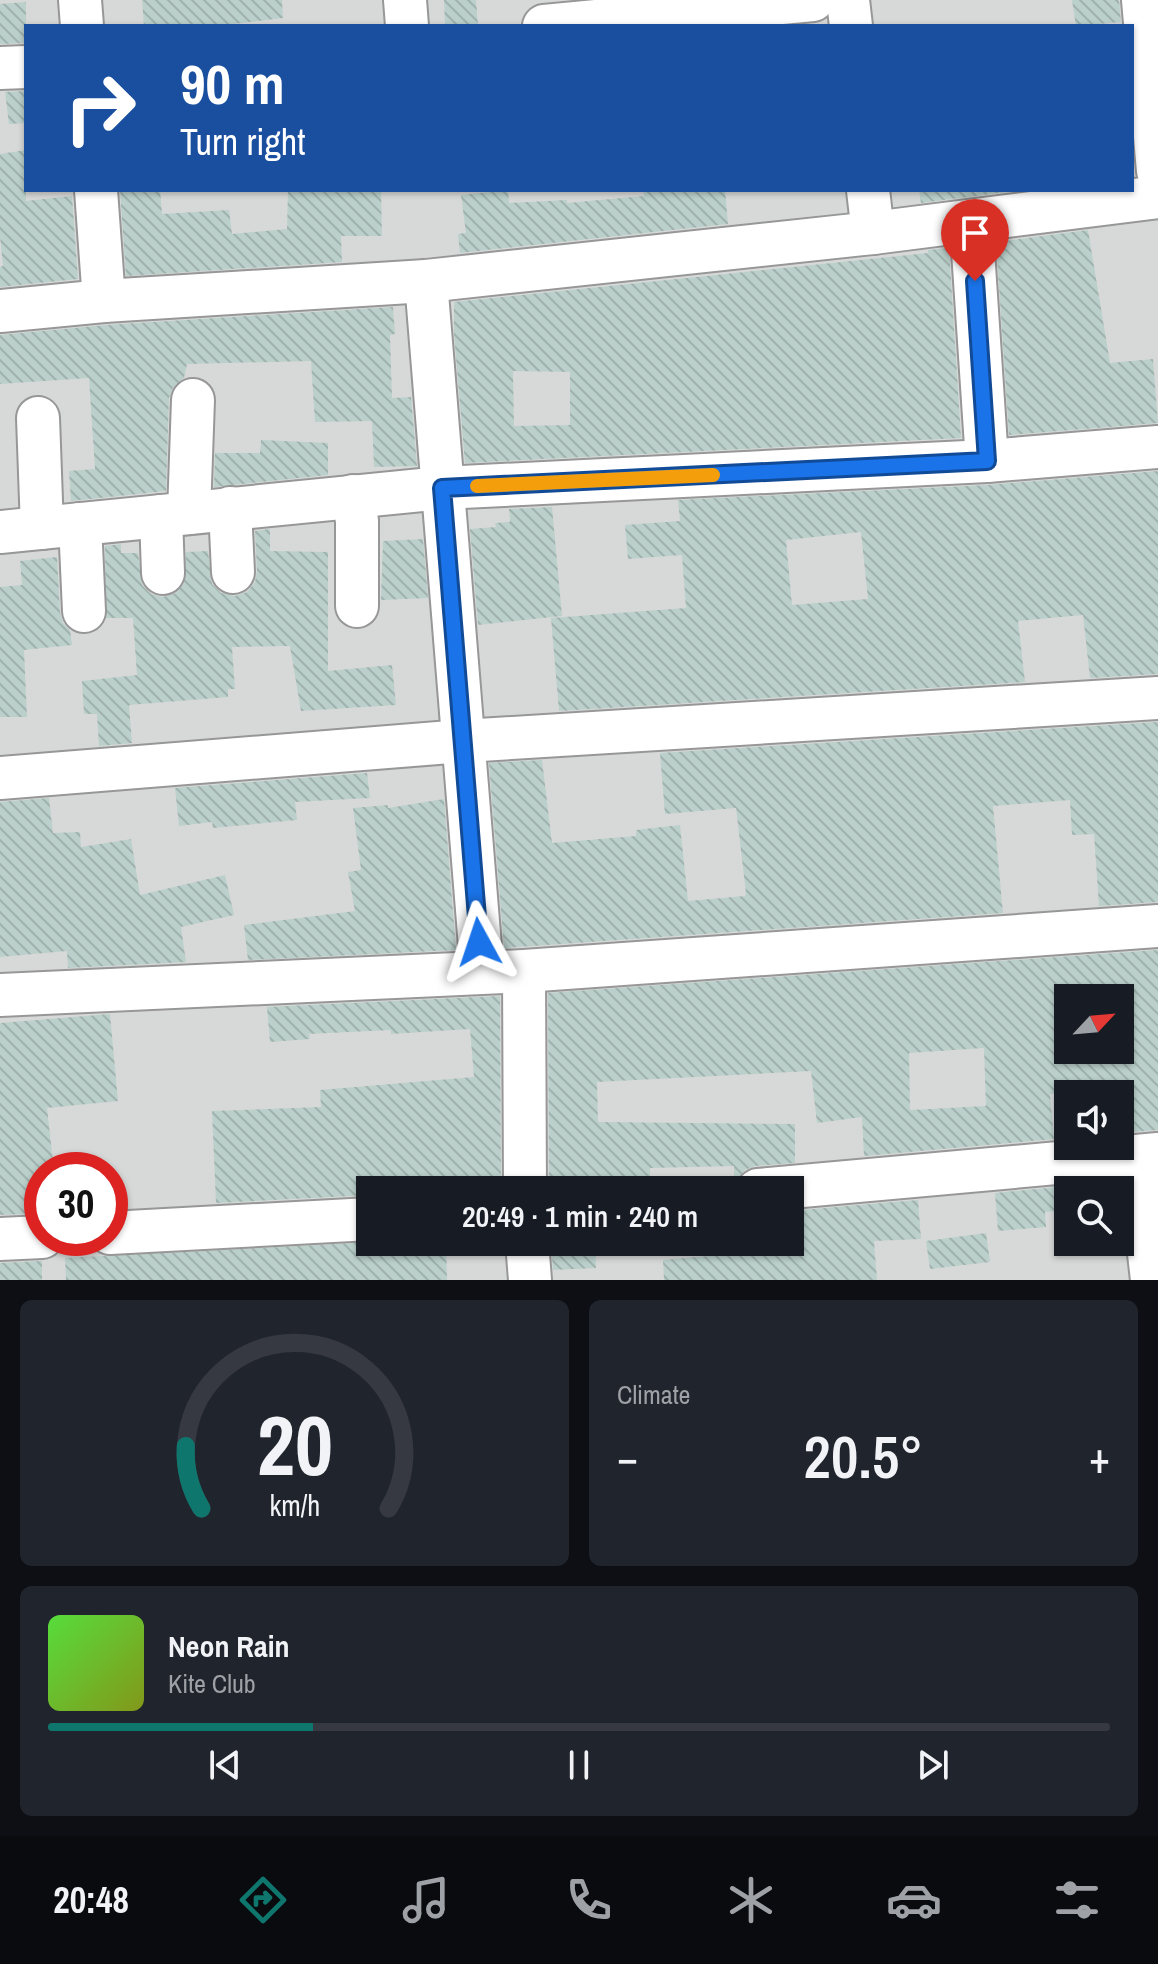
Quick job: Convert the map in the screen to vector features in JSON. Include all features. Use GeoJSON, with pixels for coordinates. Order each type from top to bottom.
{"type":"FeatureCollection","features":[{"type":"Feature","properties":{"kind":"street"},"geometry":{"type":"LineString","coordinates":[[80,0],[82,24]]}},
{"type":"Feature","properties":{"kind":"street"},"geometry":{"type":"LineString","coordinates":[[405,0],[407,24]]}},
{"type":"Feature","properties":{"kind":"street"},"geometry":{"type":"LineString","coordinates":[[565,24],[813,0]]}},
{"type":"Feature","properties":{"kind":"street"},"geometry":{"type":"LineString","coordinates":[[848,0],[851,24]]}},
{"type":"Feature","properties":{"kind":"street"},"geometry":{"type":"LineString","coordinates":[[1143,0],[1154,58],[1158,171]]}},
{"type":"Feature","properties":{"kind":"street"},"geometry":{"type":"LineString","coordinates":[[0,68],[24,67]]}},
{"type":"Feature","properties":{"kind":"street"},"geometry":{"type":"LineString","coordinates":[[96,192],[104,301]]}},
{"type":"Feature","properties":{"kind":"street"},"geometry":{"type":"LineString","coordinates":[[868,192],[873,233]]}},
{"type":"Feature","properties":{"kind":"street"},"geometry":{"type":"LineString","coordinates":[[0,311],[104,301],[426,281],[873,233],[1158,197]]}},
{"type":"Feature","properties":{"kind":"street"},"geometry":{"type":"LineString","coordinates":[[971,221],[987,461]]}},
{"type":"Feature","properties":{"kind":"street"},"geometry":{"type":"LineString","coordinates":[[426,281],[482,971]]}},
{"type":"Feature","properties":{"kind":"street"},"geometry":{"type":"LineString","coordinates":[[163,573],[193,400]]}},
{"type":"Feature","properties":{"kind":"street"},"geometry":{"type":"LineString","coordinates":[[38,418],[61,526],[84,611]]}},
{"type":"Feature","properties":{"kind":"street"},"geometry":{"type":"LineString","coordinates":[[0,532],[442,488],[987,461],[1158,447]]}},
{"type":"Feature","properties":{"kind":"street"},"geometry":{"type":"LineString","coordinates":[[353,496],[357,521],[357,606]]}},
{"type":"Feature","properties":{"kind":"street"},"geometry":{"type":"LineString","coordinates":[[230,508],[233,572]]}},
{"type":"Feature","properties":{"kind":"street"},"geometry":{"type":"LineString","coordinates":[[0,778],[463,741],[1158,698]]}},
{"type":"Feature","properties":{"kind":"street"},"geometry":{"type":"LineString","coordinates":[[0,995],[524,971],[1158,926]]}},
{"type":"Feature","properties":{"kind":"street"},"geometry":{"type":"LineString","coordinates":[[524,971],[525,1176]]}},
{"type":"Feature","properties":{"kind":"street"},"geometry":{"type":"LineString","coordinates":[[804,1186],[1148,1155],[1154,1272]]}},
{"type":"Feature","properties":{"kind":"street"},"geometry":{"type":"LineString","coordinates":[[128,1232],[356,1220]]}},
{"type":"Feature","properties":{"kind":"street"},"geometry":{"type":"LineString","coordinates":[[0,1239],[24,1238]]}},
{"type":"Feature","properties":{"kind":"street"},"geometry":{"type":"LineString","coordinates":[[528,1256],[530,1280]]}},
{"type":"Feature","properties":{"kind":"shaded area"},"geometry":{"type":"Polygon","coordinates":[[[0,0],[1158,0],[1158,1280],[0,1280],[0,0]]]}},
{"type":"Feature","properties":{"kind":"building"},"geometry":{"type":"Polygon","coordinates":[[[142,0],[282,0],[283,18],[234,24],[144,24],[142,0]]]}},
{"type":"Feature","properties":{"kind":"building"},"geometry":{"type":"Polygon","coordinates":[[[444,0],[476,0],[478,24],[445,24],[444,0]]]}},
{"type":"Feature","properties":{"kind":"building"},"geometry":{"type":"Polygon","coordinates":[[[1072,0],[1119,0],[1121,22],[1076,24],[1072,0]]]}},
{"type":"Feature","properties":{"kind":"building"},"geometry":{"type":"Polygon","coordinates":[[[26,2],[24,43],[0,44],[0,4],[26,2]]]}},
{"type":"Feature","properties":{"kind":"building"},"geometry":{"type":"Polygon","coordinates":[[[24,91],[24,123],[9,124],[5,92],[24,91]]]}},
{"type":"Feature","properties":{"kind":"building"},"geometry":{"type":"Polygon","coordinates":[[[24,150],[26,201],[72,196],[78,279],[0,287],[0,267],[3,266],[0,154],[24,150]]]}},
{"type":"Feature","properties":{"kind":"building"},"geometry":{"type":"Polygon","coordinates":[[[120,192],[160,192],[162,214],[229,210],[232,234],[287,229],[288,192],[381,192],[382,236],[341,236],[342,262],[126,276],[120,192]]]}},
{"type":"Feature","properties":{"kind":"building"},"geometry":{"type":"Polygon","coordinates":[[[508,192],[509,203],[567,200],[567,203],[644,196],[643,192],[725,192],[728,224],[460,253],[458,234],[466,233],[461,195],[508,192]]]}},
{"type":"Feature","properties":{"kind":"building"},"geometry":{"type":"Polygon","coordinates":[[[919,192],[1006,192],[921,203],[919,192]]]}},
{"type":"Feature","properties":{"kind":"building"},"geometry":{"type":"Polygon","coordinates":[[[1088,230],[1110,363],[1153,359],[1158,423],[1009,435],[996,242],[1088,230]]]}},
{"type":"Feature","properties":{"kind":"building"},"geometry":{"type":"Polygon","coordinates":[[[949,248],[961,438],[465,463],[454,302],[928,253],[928,250],[949,248]],[[513,371],[514,426],[570,425],[570,372],[513,371]]]}},
{"type":"Feature","properties":{"kind":"building"},"geometry":{"type":"Polygon","coordinates":[[[393,307],[395,334],[390,335],[392,398],[411,397],[417,466],[374,467],[372,421],[315,422],[311,361],[187,364],[184,378],[173,387],[169,398],[166,491],[71,501],[69,471],[95,469],[89,378],[0,384],[0,335],[106,325],[393,307]]]}},
{"type":"Feature","properties":{"kind":"building"},"geometry":{"type":"Polygon","coordinates":[[[261,440],[328,443],[328,475],[214,487],[215,453],[260,453],[261,440]]]}},
{"type":"Feature","properties":{"kind":"building"},"geometry":{"type":"Polygon","coordinates":[[[1158,471],[1158,674],[1090,678],[1083,615],[1018,621],[1025,682],[559,711],[551,618],[686,608],[682,555],[628,559],[625,525],[680,521],[678,500],[988,485],[1158,471]],[[861,532],[786,540],[792,605],[868,599],[861,532]]]}},
{"type":"Feature","properties":{"kind":"building"},"geometry":{"type":"Polygon","coordinates":[[[552,507],[562,616],[478,625],[470,529],[496,527],[495,523],[510,522],[509,509],[552,507]]]}},
{"type":"Feature","properties":{"kind":"building"},"geometry":{"type":"Polygon","coordinates":[[[270,529],[270,551],[328,552],[328,671],[392,665],[396,705],[301,711],[290,646],[232,647],[235,689],[228,689],[228,697],[129,705],[132,743],[99,746],[97,714],[84,714],[82,681],[137,675],[133,618],[106,618],[105,546],[121,544],[121,553],[138,553],[142,585],[151,594],[163,597],[176,593],[184,584],[186,552],[208,551],[212,584],[221,593],[235,596],[247,592],[255,582],[255,531],[270,529]]]}},
{"type":"Feature","properties":{"kind":"building"},"geometry":{"type":"Polygon","coordinates":[[[423,539],[428,598],[381,600],[383,541],[423,539]]]}},
{"type":"Feature","properties":{"kind":"building"},"geometry":{"type":"Polygon","coordinates":[[[57,557],[60,612],[63,623],[70,630],[72,645],[24,650],[27,717],[0,717],[0,587],[22,585],[20,561],[57,557]]]}},
{"type":"Feature","properties":{"kind":"building"},"geometry":{"type":"Polygon","coordinates":[[[1158,722],[1158,902],[1099,906],[1094,834],[1072,835],[1070,800],[993,806],[1003,913],[504,948],[489,763],[542,760],[552,843],[636,836],[636,830],[680,825],[688,901],[745,896],[736,808],[665,814],[660,753],[1158,722]]]}},
{"type":"Feature","properties":{"kind":"building"},"geometry":{"type":"Polygon","coordinates":[[[367,773],[370,798],[295,802],[297,820],[213,828],[212,822],[179,826],[175,788],[367,773]]]}},
{"type":"Feature","properties":{"kind":"building"},"geometry":{"type":"Polygon","coordinates":[[[49,798],[53,833],[80,832],[81,847],[131,839],[140,895],[225,875],[234,915],[181,927],[186,962],[68,968],[67,951],[0,957],[0,802],[49,798]]]}},
{"type":"Feature","properties":{"kind":"building"},"geometry":{"type":"Polygon","coordinates":[[[444,799],[456,950],[248,960],[244,925],[355,911],[348,872],[361,870],[353,808],[388,805],[388,808],[444,799]]]}},
{"type":"Feature","properties":{"kind":"building"},"geometry":{"type":"Polygon","coordinates":[[[1158,950],[1158,1130],[1134,1132],[1134,1080],[1054,1080],[1054,1094],[1050,1094],[1054,1139],[864,1156],[862,1117],[817,1123],[811,1071],[597,1082],[598,1122],[795,1124],[795,1163],[755,1166],[740,1176],[734,1176],[734,1166],[650,1168],[650,1176],[549,1176],[548,993],[1158,950]],[[984,1048],[909,1053],[910,1110],[986,1106],[984,1048]]]}},
{"type":"Feature","properties":{"kind":"building"},"geometry":{"type":"Polygon","coordinates":[[[500,996],[501,1176],[356,1176],[356,1196],[216,1203],[212,1111],[321,1107],[320,1090],[474,1077],[470,1029],[391,1034],[391,1030],[309,1034],[310,1039],[270,1042],[267,1007],[500,996]]]}},
{"type":"Feature","properties":{"kind":"building"},"geometry":{"type":"Polygon","coordinates":[[[110,1014],[118,1101],[47,1108],[52,1152],[24,1152],[24,1214],[0,1215],[0,1023],[110,1014]]]}},
{"type":"Feature","properties":{"kind":"building"},"geometry":{"type":"Polygon","coordinates":[[[1054,1187],[1054,1211],[1045,1212],[1046,1227],[998,1231],[995,1193],[1054,1187]]]}},
{"type":"Feature","properties":{"kind":"building"},"geometry":{"type":"Polygon","coordinates":[[[918,1200],[921,1239],[874,1241],[877,1280],[664,1280],[663,1260],[708,1256],[804,1256],[804,1210],[918,1200]]]}},
{"type":"Feature","properties":{"kind":"building"},"geometry":{"type":"Polygon","coordinates":[[[986,1233],[990,1262],[930,1269],[926,1241],[986,1233]]]}},
{"type":"Feature","properties":{"kind":"building"},"geometry":{"type":"Polygon","coordinates":[[[356,1243],[356,1256],[446,1256],[447,1280],[66,1280],[65,1258],[356,1243]]]}},
{"type":"Feature","properties":{"kind":"building"},"geometry":{"type":"Polygon","coordinates":[[[552,1256],[596,1256],[596,1268],[553,1270],[552,1256]]]}},
{"type":"Feature","properties":{"kind":"building"},"geometry":{"type":"Polygon","coordinates":[[[42,1261],[42,1280],[0,1280],[0,1263],[42,1261]]]}},
{"type":"Feature","properties":{"kind":"slow traffic"},"geometry":{"type":"LineString","coordinates":[[477,486],[713,475]]}},
{"type":"Feature","properties":{"kind":"route"},"geometry":{"type":"LineString","coordinates":[[479,942],[442,488],[987,461],[975,281]]}}]}
